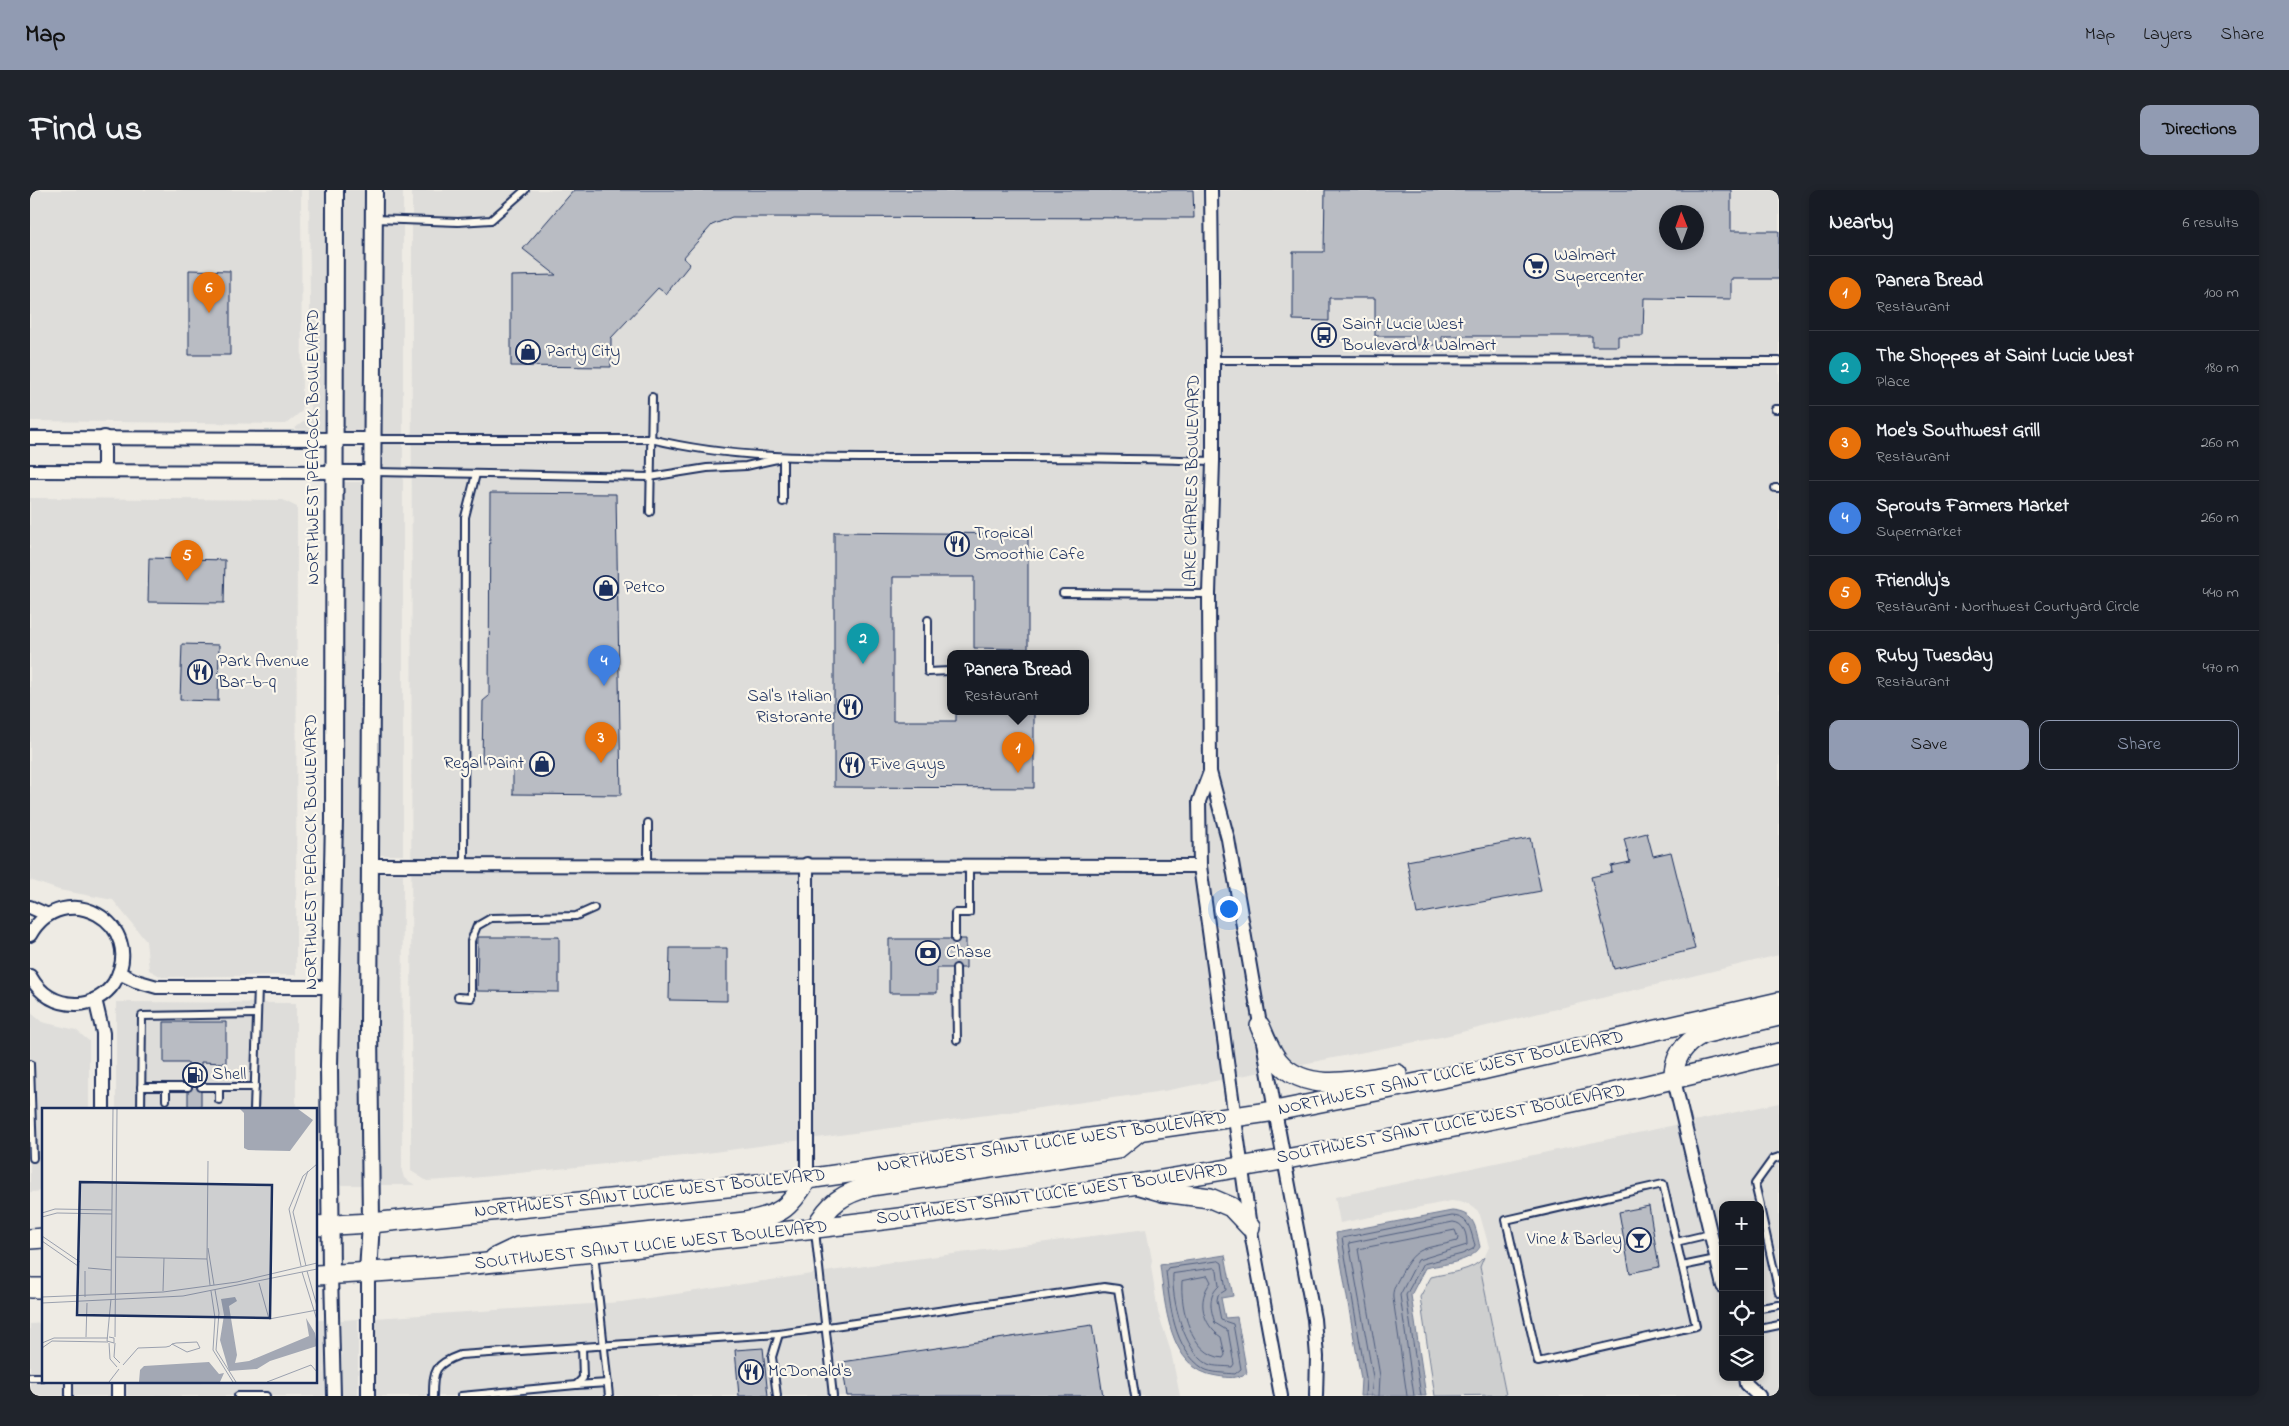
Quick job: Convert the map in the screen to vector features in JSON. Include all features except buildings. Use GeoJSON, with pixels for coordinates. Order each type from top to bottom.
{"type":"FeatureCollection","features":[{"type":"Feature","properties":{"kind":"main road","name":"NORTHWEST SAINT LUCIE WEST BOULEVARD"},"geometry":{"type":"LineString","coordinates":[[324,1226],[371,1223],[808,1179],[1274,1111],[1504,1064],[1779,1002]]}},
{"type":"Feature","properties":{"kind":"main road"},"geometry":{"type":"LineString","coordinates":[[1674,1080],[1673,1068],[1678,1056],[1695,1038],[1702,1034],[1779,1016]]}},
{"type":"Feature","properties":{"kind":"main road"},"geometry":{"type":"LineString","coordinates":[[1260,1026],[1272,1052],[1287,1069],[1325,1082],[1350,1082],[1454,1063],[1504,1064]]}},
{"type":"Feature","properties":{"kind":"main road","name":"SOUTHWEST SAINT LUCIE WEST BOULEVARD"},"geometry":{"type":"LineString","coordinates":[[324,1275],[486,1263],[815,1230],[1240,1167],[1284,1160],[1674,1080],[1779,1054]]}},
{"type":"Feature","properties":{"kind":"main road"},"geometry":{"type":"LineString","coordinates":[[815,1230],[833,1203],[851,1191],[871,1186],[1117,1149],[1139,1131]]}},
{"type":"Feature","properties":{"kind":"main road"},"geometry":{"type":"LineString","coordinates":[[486,1263],[518,1247],[745,1222],[768,1217],[794,1201],[808,1179]]}},
{"type":"Feature","properties":{"kind":"main road"},"geometry":{"type":"LineString","coordinates":[[1133,1183],[1163,1192],[1210,1198],[1231,1207],[1250,1227]]}},
{"type":"Feature","properties":{"kind":"street","name":"NORTHWEST PEACOCK BOULEVARD"},"geometry":{"type":"LineString","coordinates":[[324,1275],[332,987],[335,190]]}},
{"type":"Feature","properties":{"kind":"street"},"geometry":{"type":"LineString","coordinates":[[368,1396],[368,1272],[371,1223],[369,1036],[374,472],[374,190]]}},
{"type":"Feature","properties":{"kind":"street","name":"LAKE CHARLES BOULEVARD"},"geometry":{"type":"LineString","coordinates":[[1210,772],[1209,594],[1213,461],[1211,190]]}},
{"type":"Feature","properties":{"kind":"street"},"geometry":{"type":"LineString","coordinates":[[104,437],[104,471]]}},
{"type":"Feature","properties":{"kind":"street"},"geometry":{"type":"LineString","coordinates":[[30,438],[374,439]]}},
{"type":"Feature","properties":{"kind":"street"},"geometry":{"type":"LineString","coordinates":[[30,471],[374,472]]}},
{"type":"Feature","properties":{"kind":"street"},"geometry":{"type":"LineString","coordinates":[[1210,772],[1200,801],[1200,866],[1235,1117],[1240,1167],[1281,1396]]}},
{"type":"Feature","properties":{"kind":"street"},"geometry":{"type":"LineString","coordinates":[[1210,772],[1228,839],[1274,1111],[1314,1319],[1318,1357],[1316,1396]]}},
{"type":"Feature","properties":{"kind":"street"},"geometry":{"type":"LineString","coordinates":[[370,865],[807,864],[1200,866]]}},
{"type":"Feature","properties":{"kind":"street"},"geometry":{"type":"LineString","coordinates":[[807,864],[808,1179]]}},
{"type":"Feature","properties":{"kind":"street"},"geometry":{"type":"LineString","coordinates":[[30,907],[48,914]]}},
{"type":"Feature","properties":{"kind":"street"},"geometry":{"type":"LineString","coordinates":[[30,935],[34,928],[48,914],[75,907],[90,910],[104,918],[114,928],[121,943],[123,957],[120,973],[111,988],[95,999],[76,1004],[59,1002],[48,997],[36,986],[30,976]]}},
{"type":"Feature","properties":{"kind":"street"},"geometry":{"type":"LineString","coordinates":[[120,973],[136,981],[157,987],[332,987]]}},
{"type":"Feature","properties":{"kind":"street"},"geometry":{"type":"LineString","coordinates":[[95,999],[103,1033],[103,1108]]}},
{"type":"Feature","properties":{"kind":"street"},"geometry":{"type":"LineString","coordinates":[[1674,1080],[1719,1271]]}},
{"type":"Feature","properties":{"kind":"street"},"geometry":{"type":"LineString","coordinates":[[324,1275],[334,1396]]}},
{"type":"Feature","properties":{"kind":"street"},"geometry":{"type":"LineString","coordinates":[[1746,1381],[1746,1384],[1759,1396]]}},
{"type":"Feature","properties":{"kind":"lane"},"geometry":{"type":"LineString","coordinates":[[374,219],[458,222],[491,220],[525,190]]}},
{"type":"Feature","properties":{"kind":"lane"},"geometry":{"type":"LineString","coordinates":[[1213,360],[1779,361]]}},
{"type":"Feature","properties":{"kind":"lane"},"geometry":{"type":"LineString","coordinates":[[650,512],[652,397]]}},
{"type":"Feature","properties":{"kind":"lane"},"geometry":{"type":"LineString","coordinates":[[374,439],[651,439],[676,445],[783,458],[1064,458],[1213,461]]}},
{"type":"Feature","properties":{"kind":"lane"},"geometry":{"type":"LineString","coordinates":[[374,472],[650,477],[707,468],[746,466],[783,458]]}},
{"type":"Feature","properties":{"kind":"lane"},"geometry":{"type":"LineString","coordinates":[[783,458],[783,502]]}},
{"type":"Feature","properties":{"kind":"lane"},"geometry":{"type":"LineString","coordinates":[[464,864],[466,517],[473,474]]}},
{"type":"Feature","properties":{"kind":"lane"},"geometry":{"type":"LineString","coordinates":[[1063,593],[1209,594]]}},
{"type":"Feature","properties":{"kind":"lane"},"geometry":{"type":"LineString","coordinates":[[928,620],[928,672],[947,671]]}},
{"type":"Feature","properties":{"kind":"lane"},"geometry":{"type":"LineString","coordinates":[[648,823],[648,864]]}},
{"type":"Feature","properties":{"kind":"lane"},"geometry":{"type":"LineString","coordinates":[[955,939],[955,913],[969,913],[970,865]]}},
{"type":"Feature","properties":{"kind":"lane"},"geometry":{"type":"LineString","coordinates":[[458,997],[471,998],[471,941],[477,926],[490,918],[576,916],[594,908]]}},
{"type":"Feature","properties":{"kind":"lane"},"geometry":{"type":"LineString","coordinates":[[956,968],[957,1040]]}},
{"type":"Feature","properties":{"kind":"lane"},"geometry":{"type":"LineString","coordinates":[[254,1108],[258,987]]}},
{"type":"Feature","properties":{"kind":"lane"},"geometry":{"type":"LineString","coordinates":[[141,1108],[142,1016],[257,1014]]}},
{"type":"Feature","properties":{"kind":"lane"},"geometry":{"type":"LineString","coordinates":[[30,1064],[32,1158]]}},
{"type":"Feature","properties":{"kind":"lane"},"geometry":{"type":"LineString","coordinates":[[141,1087],[188,1087]]}},
{"type":"Feature","properties":{"kind":"lane"},"geometry":{"type":"LineString","coordinates":[[166,1087],[166,1100]]}},
{"type":"Feature","properties":{"kind":"lane"},"geometry":{"type":"LineString","coordinates":[[201,1087],[255,1087]]}},
{"type":"Feature","properties":{"kind":"lane"},"geometry":{"type":"LineString","coordinates":[[219,1087],[219,1100]]}},
{"type":"Feature","properties":{"kind":"lane"},"geometry":{"type":"LineString","coordinates":[[1759,1201],[1755,1184],[1772,1159],[1779,1157]]}},
{"type":"Feature","properties":{"kind":"lane"},"geometry":{"type":"LineString","coordinates":[[1664,1184],[1676,1242],[1696,1326],[1538,1362],[1506,1220],[1664,1184]]}},
{"type":"Feature","properties":{"kind":"lane"},"geometry":{"type":"LineString","coordinates":[[1764,1224],[1779,1293]]}},
{"type":"Feature","properties":{"kind":"lane"},"geometry":{"type":"LineString","coordinates":[[815,1230],[824,1329],[833,1396]]}},
{"type":"Feature","properties":{"kind":"lane"},"geometry":{"type":"LineString","coordinates":[[1676,1242],[1710,1234]]}},
{"type":"Feature","properties":{"kind":"lane"},"geometry":{"type":"LineString","coordinates":[[594,1252],[609,1396]]}},
{"type":"Feature","properties":{"kind":"lane"},"geometry":{"type":"LineString","coordinates":[[1682,1266],[1716,1259]]}},
{"type":"Feature","properties":{"kind":"lane"},"geometry":{"type":"LineString","coordinates":[[433,1396],[433,1374],[442,1361],[460,1355],[779,1334],[824,1329],[1104,1286],[1118,1289],[1135,1396]]}},
{"type":"Feature","properties":{"kind":"lane"},"geometry":{"type":"LineString","coordinates":[[1764,1307],[1779,1305]]}},
{"type":"Feature","properties":{"kind":"lane"},"geometry":{"type":"LineString","coordinates":[[1764,1328],[1779,1325]]}},
{"type":"Feature","properties":{"kind":"lane"},"geometry":{"type":"LineString","coordinates":[[777,1396],[772,1357],[779,1334]]}},
{"type":"Feature","properties":{"kind":"lane"},"geometry":{"type":"LineString","coordinates":[[576,1385],[583,1378],[582,1347]]}},
{"type":"Feature","properties":{"kind":"lane"},"geometry":{"type":"LineString","coordinates":[[461,1396],[608,1383]]}},
{"type":"Feature","properties":{"kind":"lane"},"geometry":{"type":"LineString","coordinates":[[238,1396],[263,1394],[266,1396]]}},
{"type":"Feature","properties":{"kind":"shaded area"},"geometry":{"type":"Polygon","coordinates":[[[30,190],[301,190],[302,411],[286,424],[30,421],[30,190]]]}},
{"type":"Feature","properties":{"kind":"shaded area"},"geometry":{"type":"Polygon","coordinates":[[[309,190],[326,190],[326,430],[294,429],[307,419],[311,411],[309,190]]]}},
{"type":"Feature","properties":{"kind":"shaded area"},"geometry":{"type":"Polygon","coordinates":[[[343,190],[365,190],[365,430],[343,430],[343,190]]]}},
{"type":"Feature","properties":{"kind":"shaded area"},"geometry":{"type":"Polygon","coordinates":[[[382,190],[403,190],[403,855],[379,855],[382,190]]]}},
{"type":"Feature","properties":{"kind":"shaded area"},"geometry":{"type":"Polygon","coordinates":[[[412,190],[1779,190],[1779,955],[1441,1037],[1164,1091],[692,1155],[427,1181],[411,1171],[412,190]]]}},
{"type":"Feature","properties":{"kind":"shaded area"},"geometry":{"type":"Polygon","coordinates":[[[343,482],[365,482],[360,1026],[361,1185],[339,1185],[338,1066],[343,482]]]}},
{"type":"Feature","properties":{"kind":"shaded area"},"geometry":{"type":"Polygon","coordinates":[[[30,498],[283,500],[297,507],[296,975],[162,977],[149,970],[146,941],[113,900],[59,890],[30,880],[30,498]]]}},
{"type":"Feature","properties":{"kind":"shaded area"},"geometry":{"type":"Polygon","coordinates":[[[379,874],[403,874],[402,1171],[404,1178],[415,1185],[379,1185],[379,874]]]}},
{"type":"Feature","properties":{"kind":"shaded area"},"geometry":{"type":"Polygon","coordinates":[[[116,1002],[296,1003],[296,1108],[116,1108],[116,1002]]]}},
{"type":"Feature","properties":{"kind":"shaded area"},"geometry":{"type":"Polygon","coordinates":[[[30,1012],[42,1022],[76,1030],[89,1041],[89,1108],[42,1108],[42,1191],[30,1192],[30,1012]]]}},
{"type":"Feature","properties":{"kind":"shaded area"},"geometry":{"type":"Polygon","coordinates":[[[1779,1103],[1779,1396],[1502,1396],[1506,1395],[1480,1267],[1489,1247],[1477,1210],[1467,1203],[1451,1201],[1340,1223],[1335,1197],[1779,1103]]]}},
{"type":"Feature","properties":{"kind":"shaded area"},"geometry":{"type":"Polygon","coordinates":[[[1146,1229],[1152,1260],[1151,1266],[1158,1312],[1171,1352],[1180,1396],[376,1396],[375,1318],[622,1302],[892,1262],[1146,1229]]]}},
{"type":"Feature","properties":{"kind":"shaded area"},"geometry":{"type":"Polygon","coordinates":[[[1484,1257],[1480,1267],[1506,1395],[1435,1396],[1420,1297],[1431,1277],[1467,1268],[1480,1262],[1484,1257]]]}},
{"type":"Feature","properties":{"kind":"shaded area"},"geometry":{"type":"Polygon","coordinates":[[[358,1319],[358,1396],[342,1396],[341,1320],[358,1319]]]}},
{"type":"Feature","properties":{"kind":"shaded area"},"geometry":{"type":"Polygon","coordinates":[[[318,1320],[324,1320],[325,1396],[127,1396],[127,1384],[318,1384],[318,1320]]]}},
{"type":"Feature","properties":{"kind":"shaded area"},"geometry":{"type":"Polygon","coordinates":[[[42,1323],[42,1384],[109,1384],[110,1396],[30,1396],[30,1324],[42,1323]]]}},
{"type":"Feature","properties":{"kind":"water"},"geometry":{"type":"Polygon","coordinates":[[[1452,1211],[1460,1212],[1470,1218],[1475,1227],[1480,1247],[1463,1260],[1425,1268],[1411,1295],[1426,1396],[1360,1396],[1361,1379],[1336,1233],[1452,1211]]]}},
{"type":"Feature","properties":{"kind":"water"},"geometry":{"type":"Polygon","coordinates":[[[1225,1255],[1233,1296],[1221,1298],[1225,1318],[1237,1317],[1247,1373],[1232,1378],[1201,1371],[1188,1361],[1179,1348],[1167,1315],[1160,1265],[1225,1255]]]}},
{"type":"Feature","properties":{"kind":"place","name":"Walmart Supercenter"},"geometry":{"type":"Point","coordinates":[1536,266]}},
{"type":"Feature","properties":{"kind":"place","name":"Ruby Tuesday"},"geometry":{"type":"Point","coordinates":[209,313]}},
{"type":"Feature","properties":{"kind":"place","name":"Saint Lucie West Boulevard & Walmart"},"geometry":{"type":"Point","coordinates":[1324,335]}},
{"type":"Feature","properties":{"kind":"place","name":"Party City"},"geometry":{"type":"Point","coordinates":[528,352]}},
{"type":"Feature","properties":{"kind":"place","name":"Tropical Smoothie Cafe"},"geometry":{"type":"Point","coordinates":[957,544]}},
{"type":"Feature","properties":{"kind":"place","name":"Friendly's"},"geometry":{"type":"Point","coordinates":[187,581]}},
{"type":"Feature","properties":{"kind":"place","name":"Petco"},"geometry":{"type":"Point","coordinates":[606,588]}},
{"type":"Feature","properties":{"kind":"place","name":"The Shoppes at Saint Lucie West"},"geometry":{"type":"Point","coordinates":[863,664]}},
{"type":"Feature","properties":{"kind":"place","name":"Park Avenue Bar-b-q"},"geometry":{"type":"Point","coordinates":[200,672]}},
{"type":"Feature","properties":{"kind":"place","name":"Sprouts Farmers Market"},"geometry":{"type":"Point","coordinates":[604,686]}},
{"type":"Feature","properties":{"kind":"place","name":"Sal's Italian Ristorante"},"geometry":{"type":"Point","coordinates":[850,707]}},
{"type":"Feature","properties":{"kind":"place","name":"Moe's Southwest Grill"},"geometry":{"type":"Point","coordinates":[601,763]}},
{"type":"Feature","properties":{"kind":"place","name":"Regal Paint"},"geometry":{"type":"Point","coordinates":[542,764]}},
{"type":"Feature","properties":{"kind":"place","name":"Five Guys"},"geometry":{"type":"Point","coordinates":[852,765]}},
{"type":"Feature","properties":{"kind":"place","name":"Panera Bread"},"geometry":{"type":"Point","coordinates":[1018,773]}},
{"type":"Feature","properties":{"kind":"place","name":"Chase"},"geometry":{"type":"Point","coordinates":[928,953]}},
{"type":"Feature","properties":{"kind":"place","name":"Shell"},"geometry":{"type":"Point","coordinates":[195,1075]}},
{"type":"Feature","properties":{"kind":"place","name":"Vine & Barley"},"geometry":{"type":"Point","coordinates":[1639,1240]}},
{"type":"Feature","properties":{"kind":"place","name":"McDonald's"},"geometry":{"type":"Point","coordinates":[751,1372]}}]}
